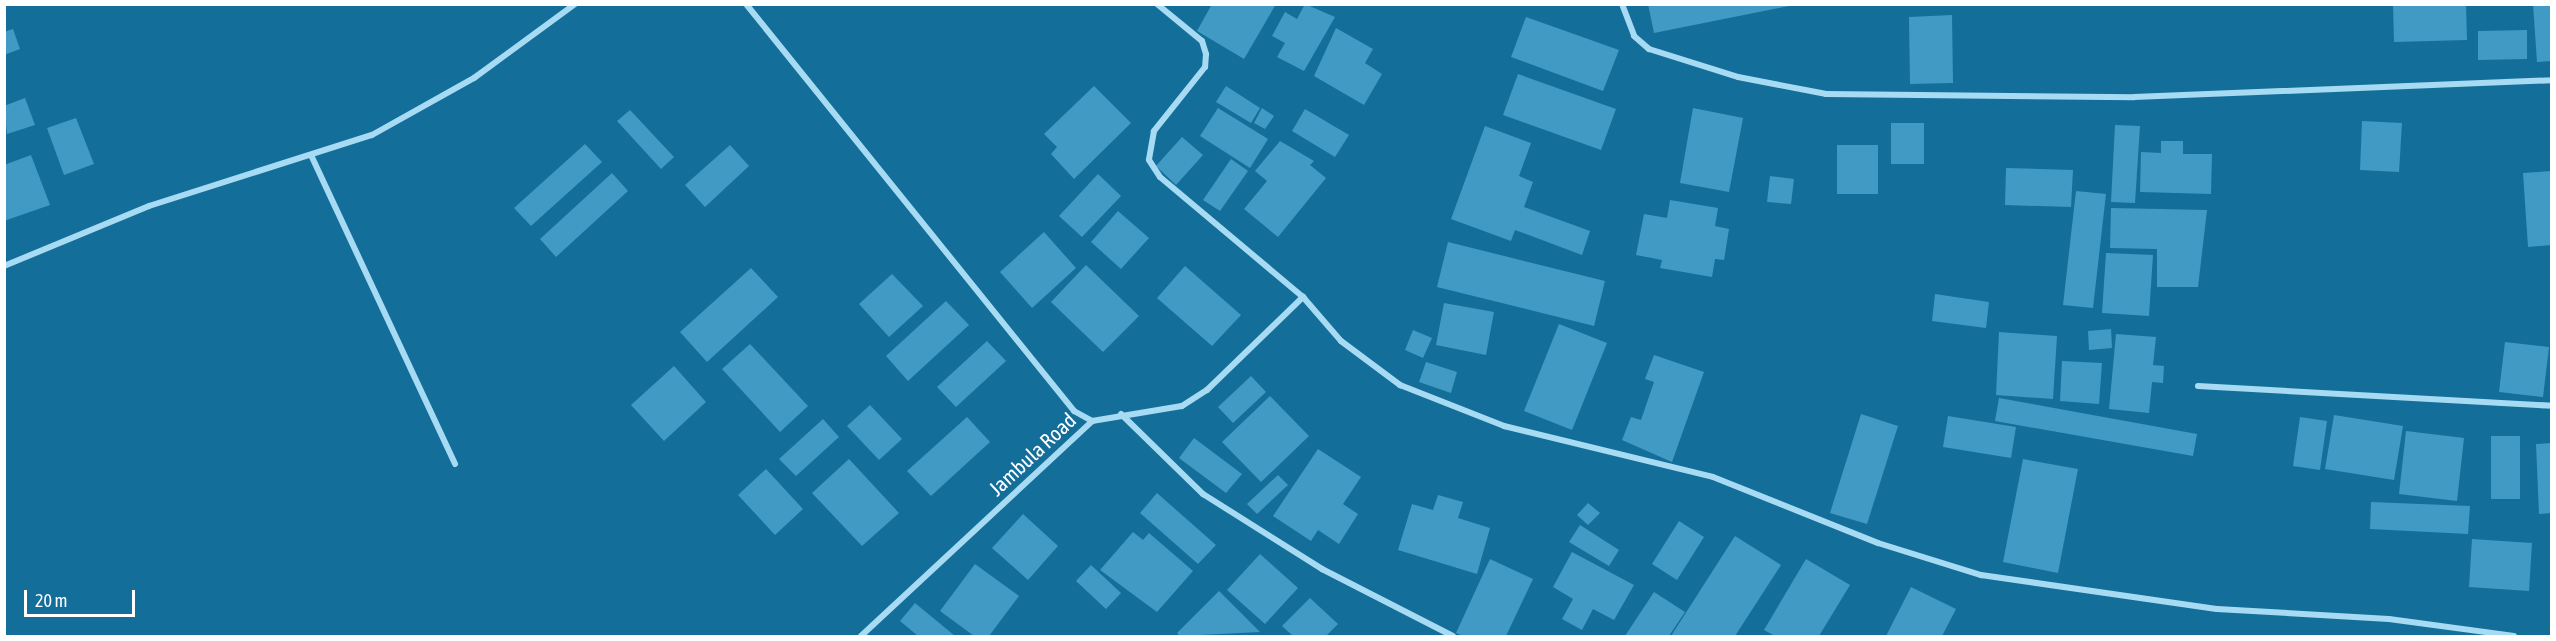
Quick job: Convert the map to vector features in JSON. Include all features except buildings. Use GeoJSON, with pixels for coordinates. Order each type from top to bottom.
{"type":"FeatureCollection","features":[{"type":"Feature","properties":{"kind":"street"},"geometry":{"type":"LineString","coordinates":[[4,266],[149,206],[372,135],[474,78],[574,4]]}},
{"type":"Feature","properties":{"kind":"street"},"geometry":{"type":"LineString","coordinates":[[746,4],[1074,411],[1092,421]]}},
{"type":"Feature","properties":{"kind":"street"},"geometry":{"type":"LineString","coordinates":[[1157,4],[1202,41],[1206,54],[1204,67],[1154,131],[1149,160],[1161,177],[1303,297],[1341,341],[1400,386],[1504,426],[1713,477],[1878,543],[1981,575],[2217,609],[2389,619],[2514,636]]}},
{"type":"Feature","properties":{"kind":"street"},"geometry":{"type":"LineString","coordinates":[[1622,4],[1634,36],[1649,49],[1738,77],[1826,94],[2146,97],[2552,80]]}},
{"type":"Feature","properties":{"kind":"street"},"geometry":{"type":"LineString","coordinates":[[311,155],[455,464]]}},
{"type":"Feature","properties":{"kind":"street","name":"Jambula Road"},"geometry":{"type":"LineString","coordinates":[[861,636],[1092,421],[1121,414],[1152,414],[1207,390],[1303,297]]}},
{"type":"Feature","properties":{"kind":"street"},"geometry":{"type":"LineString","coordinates":[[2198,386],[2552,406]]}},
{"type":"Feature","properties":{"kind":"street"},"geometry":{"type":"LineString","coordinates":[[1121,414],[1203,494],[1322,569],[1453,636]]}}]}
